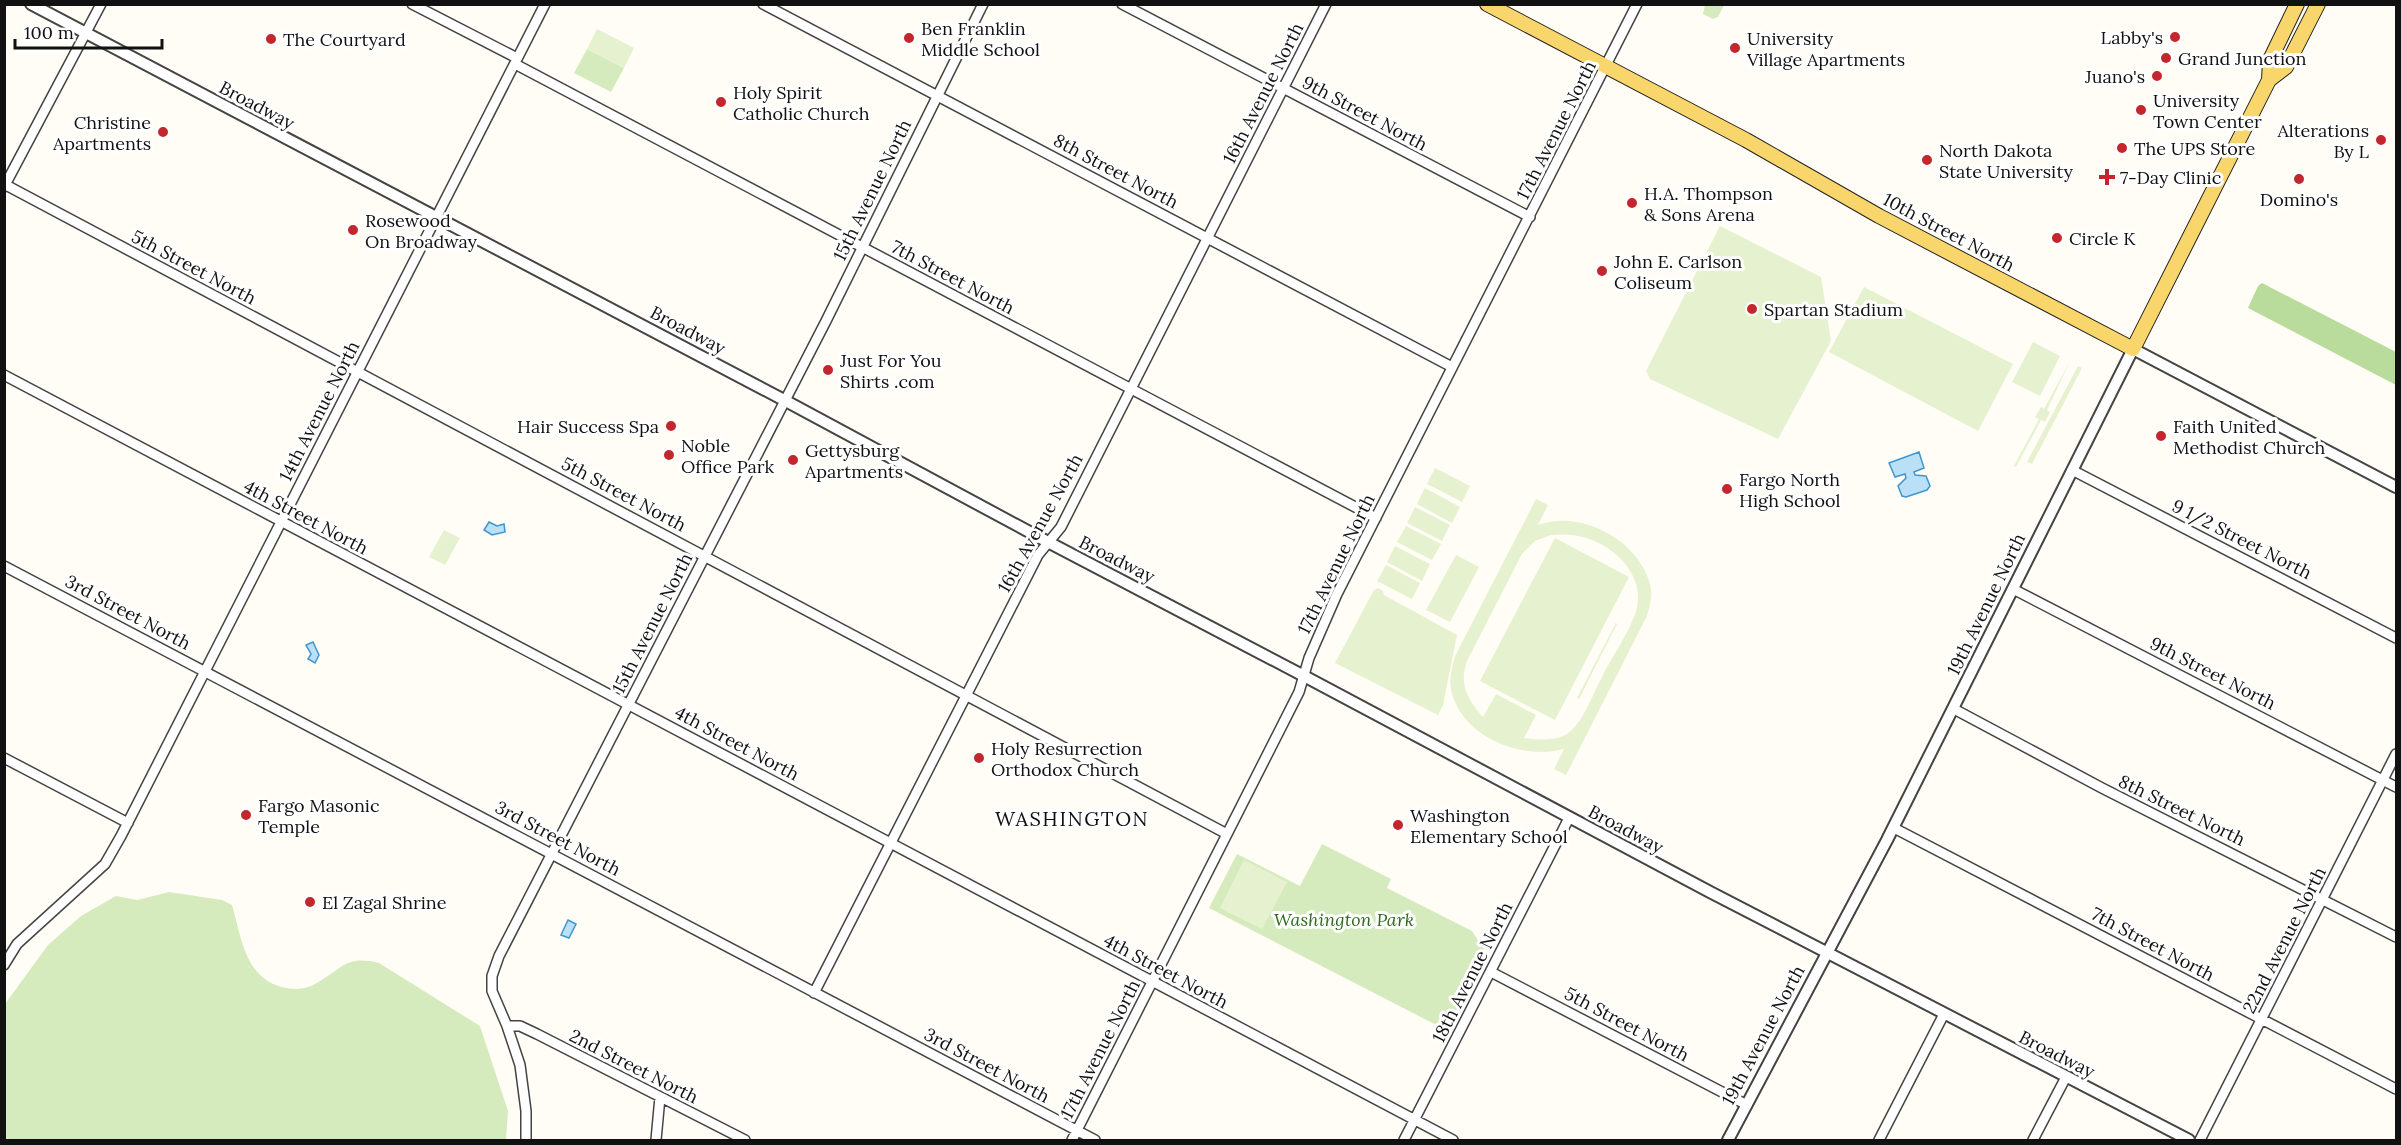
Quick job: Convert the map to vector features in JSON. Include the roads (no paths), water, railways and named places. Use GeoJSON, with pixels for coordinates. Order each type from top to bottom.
{"type":"FeatureCollection","features":[{"type":"Feature","properties":{"kind":"main road","name":"10th Street North"},"geometry":{"type":"LineString","coordinates":[[1487,4],[1746,141],[1879,216],[2133,350]]}},
{"type":"Feature","properties":{"kind":"main road","name":"19th Avenue North"},"geometry":{"type":"LineString","coordinates":[[2133,350],[2269,80],[2270,60],[2297,4]]}},
{"type":"Feature","properties":{"kind":"main road","name":"19th Avenue North"},"geometry":{"type":"LineString","coordinates":[[2269,80],[2286,67],[2318,4]]}},
{"type":"Feature","properties":{"kind":"street","name":"Broadway"},"geometry":{"type":"LineString","coordinates":[[30,4],[784,400],[1569,818],[2189,1140]]}},
{"type":"Feature","properties":{"kind":"street"},"geometry":{"type":"LineString","coordinates":[[5,186],[101,4]]}},
{"type":"Feature","properties":{"kind":"street","name":"7th Street North"},"geometry":{"type":"LineString","coordinates":[[412,4],[863,247],[1376,518]]}},
{"type":"Feature","properties":{"kind":"street","name":"14th Avenue North"},"geometry":{"type":"LineString","coordinates":[[4,965],[8,952],[105,864],[128,823],[545,4]]}},
{"type":"Feature","properties":{"kind":"street","name":"8th Street North"},"geometry":{"type":"LineString","coordinates":[[764,4],[1452,367]]}},
{"type":"Feature","properties":{"kind":"street","name":"15th Avenue North"},"geometry":{"type":"LineString","coordinates":[[526,1140],[523,1077],[507,1026],[492,991],[492,976],[499,956],[863,247],[983,4]]}},
{"type":"Feature","properties":{"kind":"street","name":"9th Street North"},"geometry":{"type":"LineString","coordinates":[[1122,4],[1530,217]]}},
{"type":"Feature","properties":{"kind":"street","name":"16th Avenue North"},"geometry":{"type":"LineString","coordinates":[[814,993],[1038,555],[1061,527],[1326,4]]}},
{"type":"Feature","properties":{"kind":"street","name":"17th Avenue North"},"geometry":{"type":"LineString","coordinates":[[1072,1140],[1299,692],[1308,658],[1337,594],[1637,4]]}},
{"type":"Feature","properties":{"kind":"street","name":"5th Street North"},"geometry":{"type":"LineString","coordinates":[[5,186],[968,694],[1227,834]]}},
{"type":"Feature","properties":{"kind":"street","name":"19th Avenue North"},"geometry":{"type":"LineString","coordinates":[[1728,1140],[1894,828],[2133,350]]}},
{"type":"Feature","properties":{"kind":"street","name":"10th Street North"},"geometry":{"type":"LineString","coordinates":[[2133,350],[2397,487]]}},
{"type":"Feature","properties":{"kind":"street","name":"4th Street North"},"geometry":{"type":"LineString","coordinates":[[4,375],[1453,1140]]}},
{"type":"Feature","properties":{"kind":"street","name":"9 1/2 Street North"},"geometry":{"type":"LineString","coordinates":[[2072,470],[2397,638]]}},
{"type":"Feature","properties":{"kind":"street","name":"3rd Street North"},"geometry":{"type":"LineString","coordinates":[[4,566],[1095,1140]]}},
{"type":"Feature","properties":{"kind":"street","name":"9th Street North"},"geometry":{"type":"LineString","coordinates":[[2013,589],[2397,788]]}},
{"type":"Feature","properties":{"kind":"street","name":"8th Street North"},"geometry":{"type":"LineString","coordinates":[[1954,709],[2102,788],[2397,937]]}},
{"type":"Feature","properties":{"kind":"street","name":"22nd Avenue North"},"geometry":{"type":"LineString","coordinates":[[2200,1140],[2397,754]]}},
{"type":"Feature","properties":{"kind":"street"},"geometry":{"type":"LineString","coordinates":[[4,758],[128,823]]}},
{"type":"Feature","properties":{"kind":"street","name":"18th Avenue North"},"geometry":{"type":"LineString","coordinates":[[1404,1140],[1569,818]]}},
{"type":"Feature","properties":{"kind":"street","name":"7th Street North"},"geometry":{"type":"LineString","coordinates":[[1894,828],[2397,1089]]}},
{"type":"Feature","properties":{"kind":"street","name":"5th Street North"},"geometry":{"type":"LineString","coordinates":[[1491,972],[1747,1105]]}},
{"type":"Feature","properties":{"kind":"street"},"geometry":{"type":"LineString","coordinates":[[1879,1140],[1944,1014]]}},
{"type":"Feature","properties":{"kind":"street","name":"2nd Street North"},"geometry":{"type":"LineString","coordinates":[[507,1026],[520,1026],[537,1034],[745,1140]]}},
{"type":"Feature","properties":{"kind":"street"},"geometry":{"type":"LineString","coordinates":[[2033,1140],[2066,1077]]}},
{"type":"Feature","properties":{"kind":"street"},"geometry":{"type":"LineString","coordinates":[[656,1140],[660,1097]]}},
{"type":"Feature","properties":{"kind":"water"},"geometry":{"type":"Polygon","coordinates":[[[1919,452],[1924,468],[1914,472],[1915,475],[1926,476],[1930,486],[1927,490],[1906,497],[1902,496],[1898,486],[1906,478],[1905,474],[1895,477],[1889,463],[1919,452]]]}},
{"type":"Feature","properties":{"kind":"water"},"geometry":{"type":"Polygon","coordinates":[[[489,522],[497,526],[504,524],[505,532],[492,535],[484,530],[489,522]]]}},
{"type":"Feature","properties":{"kind":"water"},"geometry":{"type":"Polygon","coordinates":[[[313,642],[319,655],[315,663],[308,659],[311,654],[306,645],[313,642]]]}},
{"type":"Feature","properties":{"kind":"water"},"geometry":{"type":"Polygon","coordinates":[[[568,920],[576,924],[569,938],[561,935],[568,920]]]}},
{"type":"Feature","properties":{"kind":"place","name":"Labby's"},"geometry":{"type":"Point","coordinates":[2175,37]}},
{"type":"Feature","properties":{"kind":"place","name":"Ben Franklin Middle School"},"geometry":{"type":"Point","coordinates":[909,38]}},
{"type":"Feature","properties":{"kind":"place","name":"The Courtyard"},"geometry":{"type":"Point","coordinates":[271,39]}},
{"type":"Feature","properties":{"kind":"place","name":"University Village Apartments"},"geometry":{"type":"Point","coordinates":[1735,48]}},
{"type":"Feature","properties":{"kind":"place","name":"Grand Junction"},"geometry":{"type":"Point","coordinates":[2166,58]}},
{"type":"Feature","properties":{"kind":"place","name":"Juano's"},"geometry":{"type":"Point","coordinates":[2157,76]}},
{"type":"Feature","properties":{"kind":"place","name":"Holy Spirit Catholic Church"},"geometry":{"type":"Point","coordinates":[721,102]}},
{"type":"Feature","properties":{"kind":"place","name":"University Town Center"},"geometry":{"type":"Point","coordinates":[2141,110]}},
{"type":"Feature","properties":{"kind":"place","name":"Christine Apartments"},"geometry":{"type":"Point","coordinates":[163,132]}},
{"type":"Feature","properties":{"kind":"place","name":"Alterations By L"},"geometry":{"type":"Point","coordinates":[2381,140]}},
{"type":"Feature","properties":{"kind":"place","name":"The UPS Store"},"geometry":{"type":"Point","coordinates":[2122,148]}},
{"type":"Feature","properties":{"kind":"place","name":"North Dakota State University"},"geometry":{"type":"Point","coordinates":[1927,160]}},
{"type":"Feature","properties":{"kind":"place","name":"7-Day Clinic"},"geometry":{"type":"Point","coordinates":[2107,177]}},
{"type":"Feature","properties":{"kind":"place","name":"Domino's"},"geometry":{"type":"Point","coordinates":[2299,179]}},
{"type":"Feature","properties":{"kind":"place","name":"H.A. Thompson & Sons Arena"},"geometry":{"type":"Point","coordinates":[1632,203]}},
{"type":"Feature","properties":{"kind":"place","name":"Rosewood On Broadway"},"geometry":{"type":"Point","coordinates":[353,230]}},
{"type":"Feature","properties":{"kind":"place","name":"Circle K"},"geometry":{"type":"Point","coordinates":[2057,238]}},
{"type":"Feature","properties":{"kind":"place","name":"John E. Carlson Coliseum"},"geometry":{"type":"Point","coordinates":[1602,271]}},
{"type":"Feature","properties":{"kind":"place","name":"Spartan Stadium"},"geometry":{"type":"Point","coordinates":[1752,309]}},
{"type":"Feature","properties":{"kind":"place","name":"Just For You Shirts .com"},"geometry":{"type":"Point","coordinates":[828,370]}},
{"type":"Feature","properties":{"kind":"place","name":"Hair Success Spa"},"geometry":{"type":"Point","coordinates":[671,426]}},
{"type":"Feature","properties":{"kind":"place","name":"Faith United Methodist Church"},"geometry":{"type":"Point","coordinates":[2161,436]}},
{"type":"Feature","properties":{"kind":"place","name":"Noble Office Park"},"geometry":{"type":"Point","coordinates":[669,455]}},
{"type":"Feature","properties":{"kind":"place","name":"Gettysburg Apartments"},"geometry":{"type":"Point","coordinates":[793,460]}},
{"type":"Feature","properties":{"kind":"place","name":"Fargo North High School"},"geometry":{"type":"Point","coordinates":[1727,489]}},
{"type":"Feature","properties":{"kind":"place","name":"Holy Resurrection Orthodox Church"},"geometry":{"type":"Point","coordinates":[979,758]}},
{"type":"Feature","properties":{"kind":"place","name":"Fargo Masonic Temple"},"geometry":{"type":"Point","coordinates":[246,815]}},
{"type":"Feature","properties":{"kind":"place","name":"Washington Elementary School"},"geometry":{"type":"Point","coordinates":[1398,825]}},
{"type":"Feature","properties":{"kind":"place","name":"El Zagal Shrine"},"geometry":{"type":"Point","coordinates":[310,902]}},
{"type":"Feature","properties":{"kind":"district","name":"WASHINGTON"},"geometry":{"type":"Point","coordinates":[1072,818]}},
{"type":"Feature","properties":{"kind":"park label","name":"Washington Park"},"geometry":{"type":"Point","coordinates":[1344,919]}}]}
